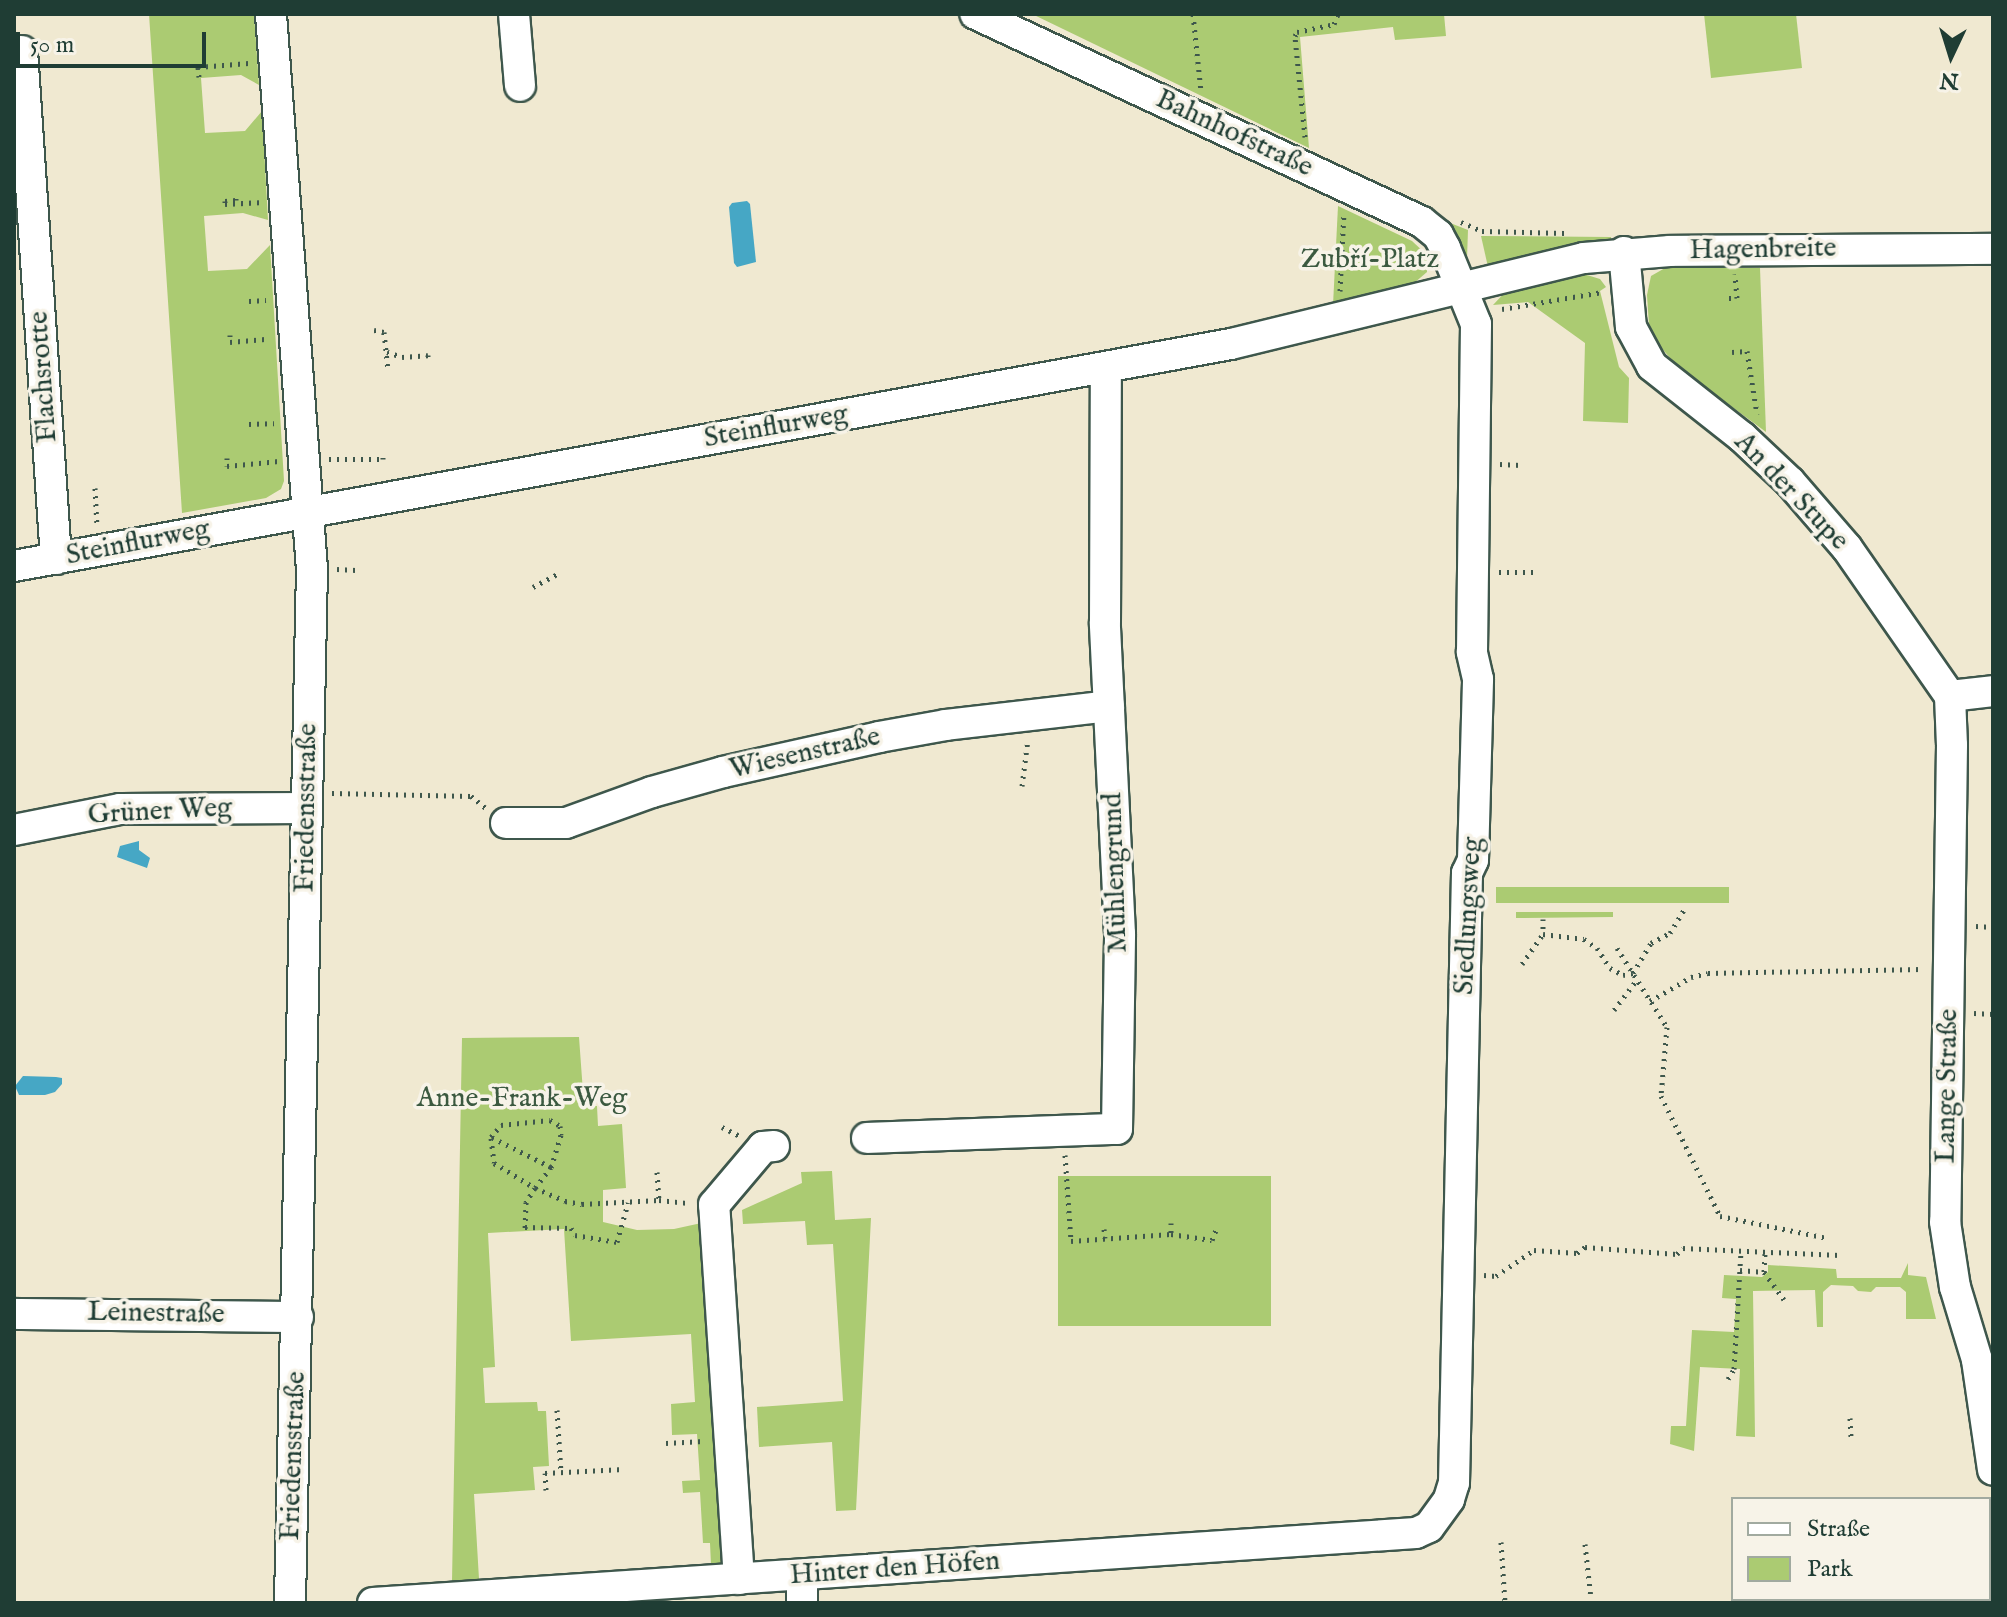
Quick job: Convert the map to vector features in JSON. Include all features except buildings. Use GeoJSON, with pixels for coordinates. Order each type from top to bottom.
{"type":"FeatureCollection","features":[{"type":"Feature","properties":{"kind":"street","name":"Friedensstraße"},"geometry":{"type":"LineString","coordinates":[[271,14],[312,569],[290,1603]]}},
{"type":"Feature","properties":{"kind":"street"},"geometry":{"type":"LineString","coordinates":[[514,14],[520,86]]}},
{"type":"Feature","properties":{"kind":"street","name":"Bahnhofstraße"},"geometry":{"type":"LineString","coordinates":[[975,14],[1422,222],[1438,235],[1466,301]]}},
{"type":"Feature","properties":{"kind":"street","name":"Flachsrotte"},"geometry":{"type":"LineString","coordinates":[[22,51],[56,559]]}},
{"type":"Feature","properties":{"kind":"street","name":"Hagenbreite"},"geometry":{"type":"LineString","coordinates":[[1534,270],[1624,252],[1993,249]]}},
{"type":"Feature","properties":{"kind":"street","name":"An der Stupe"},"geometry":{"type":"LineString","coordinates":[[1624,252],[1631,327],[1652,366],[1764,458],[1847,548],[1950,696]]}},
{"type":"Feature","properties":{"kind":"street","name":"Steinflurweg"},"geometry":{"type":"LineString","coordinates":[[14,566],[1106,367],[1338,320],[1466,301],[1534,270]]}},
{"type":"Feature","properties":{"kind":"street","name":"Siedlungsweg"},"geometry":{"type":"LineString","coordinates":[[1416,1533],[1429,1527],[1439,1516],[1454,1483],[1467,873],[1473,860],[1478,694],[1472,652],[1477,372],[1466,301]]}},
{"type":"Feature","properties":{"kind":"street","name":"Mühlengrund"},"geometry":{"type":"LineString","coordinates":[[867,1138],[1117,1129],[1120,934],[1105,622],[1106,367]]}},
{"type":"Feature","properties":{"kind":"street"},"geometry":{"type":"LineString","coordinates":[[1950,696],[1993,691]]}},
{"type":"Feature","properties":{"kind":"street","name":"Lange Straße"},"geometry":{"type":"LineString","coordinates":[[1950,696],[1950,968],[1945,1222],[1955,1287],[1985,1360],[1993,1470]]}},
{"type":"Feature","properties":{"kind":"street","name":"Wiesenstraße"},"geometry":{"type":"LineString","coordinates":[[506,823],[566,823],[652,792],[812,751],[946,725],[1109,706]]}},
{"type":"Feature","properties":{"kind":"street","name":"Grüner Weg"},"geometry":{"type":"LineString","coordinates":[[14,830],[120,809],[307,800]]}},
{"type":"Feature","properties":{"kind":"street"},"geometry":{"type":"LineString","coordinates":[[739,1579],[714,1205],[763,1147],[774,1146]]}},
{"type":"Feature","properties":{"kind":"street","name":"Leinestraße"},"geometry":{"type":"LineString","coordinates":[[14,1314],[298,1317]]}},
{"type":"Feature","properties":{"kind":"street","name":"Hinter den Höfen"},"geometry":{"type":"LineString","coordinates":[[373,1603],[739,1579],[802,1589],[1416,1533]]}},
{"type":"Feature","properties":{"kind":"path"},"geometry":{"type":"LineString","coordinates":[[1193,14],[1202,93],[1197,116]]}},
{"type":"Feature","properties":{"kind":"path"},"geometry":{"type":"LineString","coordinates":[[1301,165],[1306,149],[1295,36],[1297,32],[1334,24],[1338,14]]}},
{"type":"Feature","properties":{"kind":"path"},"geometry":{"type":"LineString","coordinates":[[199,77],[198,67],[215,62],[274,62]]}},
{"type":"Feature","properties":{"kind":"path"},"geometry":{"type":"LineString","coordinates":[[1338,320],[1346,187]]}},
{"type":"Feature","properties":{"kind":"path"},"geometry":{"type":"LineString","coordinates":[[236,197],[236,200],[225,201],[225,204],[284,200]]}},
{"type":"Feature","properties":{"kind":"path"},"geometry":{"type":"LineString","coordinates":[[1422,222],[1438,211],[1482,231],[1569,233]]}},
{"type":"Feature","properties":{"kind":"path"},"geometry":{"type":"LineString","coordinates":[[1466,301],[1627,288]]}},
{"type":"Feature","properties":{"kind":"path"},"geometry":{"type":"LineString","coordinates":[[374,330],[384,332],[388,370]]}},
{"type":"Feature","properties":{"kind":"path"},"geometry":{"type":"LineString","coordinates":[[230,335],[230,342],[293,338]]}},
{"type":"Feature","properties":{"kind":"path"},"geometry":{"type":"LineString","coordinates":[[1732,352],[1747,351],[1764,458]]}},
{"type":"Feature","properties":{"kind":"path"},"geometry":{"type":"LineString","coordinates":[[387,352],[402,357],[428,355],[428,359]]}},
{"type":"Feature","properties":{"kind":"path"},"geometry":{"type":"LineString","coordinates":[[95,488],[99,551]]}},
{"type":"Feature","properties":{"kind":"path"},"geometry":{"type":"LineString","coordinates":[[1474,573],[1534,572]]}},
{"type":"Feature","properties":{"kind":"path"},"geometry":{"type":"LineString","coordinates":[[533,587],[559,573]]}},
{"type":"Feature","properties":{"kind":"path"},"geometry":{"type":"LineString","coordinates":[[1022,786],[1030,714]]}},
{"type":"Feature","properties":{"kind":"path"},"geometry":{"type":"LineString","coordinates":[[307,800],[471,796],[506,823]]}},
{"type":"Feature","properties":{"kind":"path"},"geometry":{"type":"LineString","coordinates":[[1614,1010],[1635,977],[1651,943],[1670,933],[1686,906]]}},
{"type":"Feature","properties":{"kind":"path"},"geometry":{"type":"LineString","coordinates":[[1522,964],[1543,934],[1543,919]]}},
{"type":"Feature","properties":{"kind":"path"},"geometry":{"type":"LineString","coordinates":[[1543,934],[1584,939],[1597,948],[1610,968],[1635,977]]}},
{"type":"Feature","properties":{"kind":"path"},"geometry":{"type":"LineString","coordinates":[[1617,948],[1667,1027],[1661,1096],[1720,1216],[1827,1238]]}},
{"type":"Feature","properties":{"kind":"path"},"geometry":{"type":"LineString","coordinates":[[1650,1001],[1691,977],[1708,973],[1950,968]]}},
{"type":"Feature","properties":{"kind":"path"},"geometry":{"type":"LineString","coordinates":[[628,1203],[617,1242],[575,1235],[571,1228],[525,1229],[526,1202],[535,1188],[551,1167],[561,1145],[560,1126],[556,1122],[501,1125],[491,1137],[494,1163],[535,1188],[565,1201],[582,1204],[659,1200],[714,1205]]}},
{"type":"Feature","properties":{"kind":"path"},"geometry":{"type":"LineString","coordinates":[[1064,1131],[1071,1241],[1171,1234],[1212,1240],[1216,1230]]}},
{"type":"Feature","properties":{"kind":"path"},"geometry":{"type":"LineString","coordinates":[[491,1137],[551,1167]]}},
{"type":"Feature","properties":{"kind":"path"},"geometry":{"type":"LineString","coordinates":[[657,1172],[659,1200]]}},
{"type":"Feature","properties":{"kind":"path"},"geometry":{"type":"LineString","coordinates":[[1171,1223],[1171,1234]]}},
{"type":"Feature","properties":{"kind":"path"},"geometry":{"type":"LineString","coordinates":[[1104,1229],[1105,1238]]}},
{"type":"Feature","properties":{"kind":"path"},"geometry":{"type":"LineString","coordinates":[[1459,1272],[1496,1276],[1534,1250],[1577,1253],[1585,1247],[1677,1254],[1683,1248],[1840,1255]]}},
{"type":"Feature","properties":{"kind":"path"},"geometry":{"type":"LineString","coordinates":[[1728,1379],[1734,1369],[1741,1252]]}},
{"type":"Feature","properties":{"kind":"path"},"geometry":{"type":"LineString","coordinates":[[1765,1253],[1764,1272],[1784,1300]]}},
{"type":"Feature","properties":{"kind":"path"},"geometry":{"type":"LineString","coordinates":[[1740,1270],[1764,1272]]}},
{"type":"Feature","properties":{"kind":"path"},"geometry":{"type":"LineString","coordinates":[[557,1410],[561,1472]]}},
{"type":"Feature","properties":{"kind":"path"},"geometry":{"type":"LineString","coordinates":[[1850,1418],[1851,1438]]}},
{"type":"Feature","properties":{"kind":"path"},"geometry":{"type":"LineString","coordinates":[[666,1443],[729,1439]]}},
{"type":"Feature","properties":{"kind":"path"},"geometry":{"type":"LineString","coordinates":[[546,1490],[545,1473],[624,1469]]}},
{"type":"Feature","properties":{"kind":"path"},"geometry":{"type":"LineString","coordinates":[[1501,1542],[1505,1603]]}},
{"type":"Feature","properties":{"kind":"path"},"geometry":{"type":"LineString","coordinates":[[1585,1544],[1591,1598]]}},
{"type":"Feature","properties":{"kind":"green space"},"geometry":{"type":"Polygon","coordinates":[[[149,14],[254,14],[259,85],[241,75],[201,78],[205,133],[245,131],[262,111],[268,220],[243,213],[204,216],[208,271],[247,269],[270,245],[284,481],[281,489],[266,498],[182,513],[149,14]]]}},
{"type":"Feature","properties":{"kind":"green space"},"geometry":{"type":"Polygon","coordinates":[[[1032,14],[1444,14],[1446,36],[1395,40],[1393,27],[1300,37],[1309,148],[1032,14]]]}},
{"type":"Feature","properties":{"kind":"green space"},"geometry":{"type":"Polygon","coordinates":[[[1704,14],[1796,14],[1802,68],[1711,78],[1704,14]]]}},
{"type":"Feature","properties":{"kind":"green space","name":"Zubří-Platz"},"geometry":{"type":"Polygon","coordinates":[[[1338,206],[1412,241],[1427,255],[1427,272],[1413,284],[1333,305],[1338,206]]]}},
{"type":"Feature","properties":{"kind":"green space"},"geometry":{"type":"Polygon","coordinates":[[[1440,219],[1468,230],[1467,259],[1462,255],[1440,219]]]}},
{"type":"Feature","properties":{"kind":"green space"},"geometry":{"type":"Polygon","coordinates":[[[1481,236],[1611,237],[1611,241],[1488,267],[1481,236]]]}},
{"type":"Feature","properties":{"kind":"green space"},"geometry":{"type":"Polygon","coordinates":[[[1665,268],[1760,268],[1766,432],[1678,367],[1657,343],[1649,325],[1647,295],[1651,276],[1665,268]]]}},
{"type":"Feature","properties":{"kind":"green space"},"geometry":{"type":"Polygon","coordinates":[[[1577,272],[1600,279],[1606,287],[1600,291],[1619,367],[1629,378],[1628,423],[1583,421],[1585,343],[1528,302],[1493,305],[1509,288],[1577,272]]]}},
{"type":"Feature","properties":{"kind":"green space"},"geometry":{"type":"Polygon","coordinates":[[[1496,887],[1729,887],[1729,903],[1496,903],[1496,887]]]}},
{"type":"Feature","properties":{"kind":"green space"},"geometry":{"type":"Polygon","coordinates":[[[1516,912],[1613,912],[1613,917],[1516,918],[1516,912]]]}},
{"type":"Feature","properties":{"kind":"green space","name":"Anne-Frank-Weg"},"geometry":{"type":"Polygon","coordinates":[[[579,1037],[584,1106],[597,1106],[598,1126],[622,1124],[626,1188],[603,1190],[603,1222],[637,1230],[674,1229],[706,1222],[726,1564],[711,1565],[710,1543],[703,1543],[700,1492],[683,1493],[682,1481],[700,1480],[697,1434],[672,1435],[671,1404],[695,1402],[691,1334],[571,1341],[564,1229],[488,1233],[495,1367],[483,1368],[485,1403],[537,1402],[538,1411],[546,1411],[549,1466],[533,1467],[535,1490],[474,1494],[479,1579],[452,1581],[462,1038],[579,1037]]]}},
{"type":"Feature","properties":{"kind":"green space"},"geometry":{"type":"Polygon","coordinates":[[[832,1171],[835,1220],[871,1218],[856,1510],[836,1511],[832,1442],[759,1447],[757,1407],[843,1401],[833,1244],[807,1245],[805,1221],[743,1224],[742,1210],[802,1183],[801,1172],[832,1171]]]}},
{"type":"Feature","properties":{"kind":"green space"},"geometry":{"type":"Polygon","coordinates":[[[1058,1176],[1271,1176],[1271,1326],[1058,1326],[1058,1176]]]}},
{"type":"Feature","properties":{"kind":"green space"},"geometry":{"type":"Polygon","coordinates":[[[1908,1263],[1908,1275],[1926,1277],[1936,1319],[1906,1319],[1906,1292],[1900,1287],[1876,1287],[1871,1292],[1858,1291],[1853,1286],[1831,1285],[1823,1292],[1823,1327],[1817,1327],[1815,1290],[1753,1291],[1755,1437],[1736,1436],[1740,1369],[1700,1367],[1694,1451],[1670,1444],[1671,1426],[1686,1426],[1692,1330],[1734,1332],[1736,1299],[1722,1298],[1724,1275],[1762,1277],[1768,1272],[1768,1265],[1836,1269],[1837,1278],[1901,1278],[1908,1263]]]}},
{"type":"Feature","properties":{"kind":"water"},"geometry":{"type":"Polygon","coordinates":[[[747,201],[750,204],[756,262],[737,267],[734,263],[729,207],[732,203],[747,201]]]}},
{"type":"Feature","properties":{"kind":"water"},"geometry":{"type":"Polygon","coordinates":[[[139,841],[139,850],[150,858],[147,868],[117,857],[120,846],[139,841]]]}},
{"type":"Feature","properties":{"kind":"water"},"geometry":{"type":"Polygon","coordinates":[[[23,1076],[62,1078],[62,1084],[55,1092],[45,1095],[19,1095],[15,1086],[23,1076]]]}}]}
